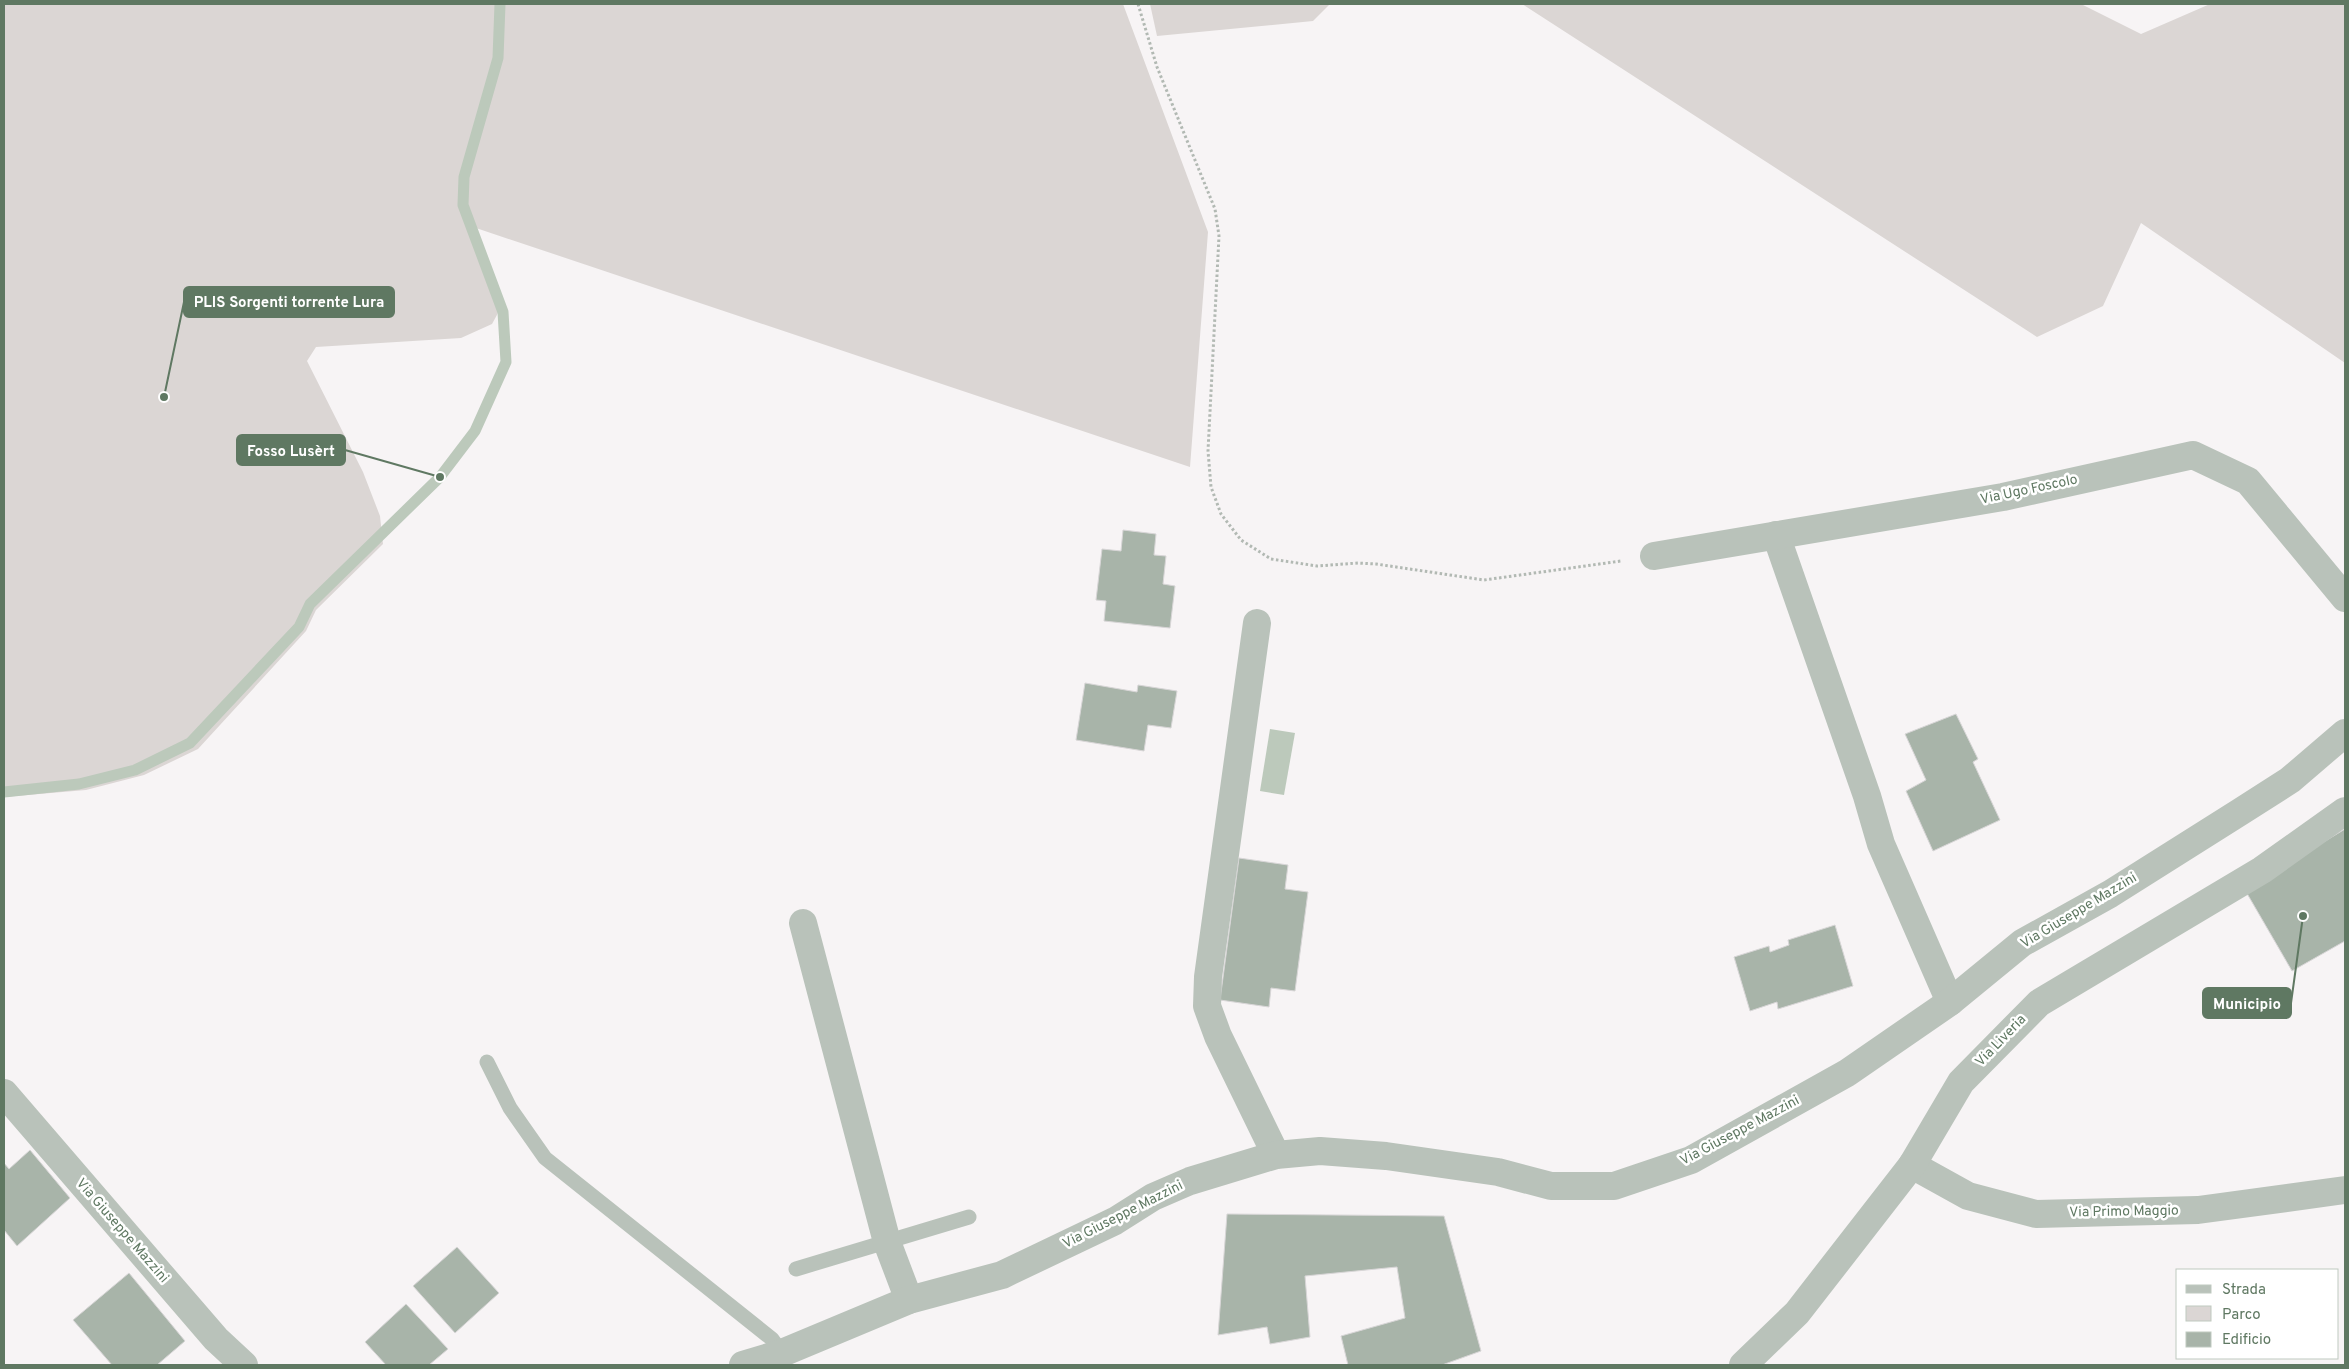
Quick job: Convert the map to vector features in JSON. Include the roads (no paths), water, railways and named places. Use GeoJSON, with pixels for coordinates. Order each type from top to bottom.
{"type":"FeatureCollection","features":[{"type":"Feature","properties":{"kind":"street","name":"Via Ugo Foscolo"},"geometry":{"type":"LineString","coordinates":[[1654,556],[2003,497],[2192,455],[2248,480],[2345,598]]}},
{"type":"Feature","properties":{"kind":"street"},"geometry":{"type":"LineString","coordinates":[[1776,535],[1867,796],[1881,844],[1950,1002]]}},
{"type":"Feature","properties":{"kind":"street"},"geometry":{"type":"LineString","coordinates":[[1257,623],[1208,977],[1207,1006],[1218,1036],[1276,1155]]}},
{"type":"Feature","properties":{"kind":"street","name":"Via Giuseppe Mazzini"},"geometry":{"type":"LineString","coordinates":[[744,1365],[782,1353],[909,1300],[1002,1275],[1115,1220],[1153,1197],[1183,1184],[1276,1155],[1320,1151],[1386,1156],[1498,1172],[1550,1186],[1614,1186],[1691,1160],[1847,1073],[1950,1002],[2022,943],[2110,894],[2290,780],[2345,733]]}},
{"type":"Feature","properties":{"kind":"street","name":"Via Liveria"},"geometry":{"type":"LineString","coordinates":[[1743,1365],[1796,1313],[1912,1165],[1960,1082],[2039,1003],[2262,870],[2345,811]]}},
{"type":"Feature","properties":{"kind":"street"},"geometry":{"type":"LineString","coordinates":[[803,924],[887,1242],[909,1300]]}},
{"type":"Feature","properties":{"kind":"street","name":"Via Giuseppe Mazzini"},"geometry":{"type":"LineString","coordinates":[[4,1094],[216,1339],[244,1365]]}},
{"type":"Feature","properties":{"kind":"street","name":"Via Primo Maggio"},"geometry":{"type":"LineString","coordinates":[[1912,1165],[1968,1196],[2036,1214],[2198,1210],[2345,1190]]}},
{"type":"Feature","properties":{"kind":"lane"},"geometry":{"type":"LineString","coordinates":[[487,1062],[510,1108],[545,1158],[772,1339],[782,1353]]}},
{"type":"Feature","properties":{"kind":"lane"},"geometry":{"type":"LineString","coordinates":[[796,1269],[968,1217]]}},
{"type":"Feature","properties":{"kind":"waterway"},"geometry":{"type":"LineString","coordinates":[[4,792],[79,784],[135,770],[190,743],[299,627],[310,604],[440,477],[475,431],[506,362],[503,312],[463,205],[464,177],[498,58],[500,4]]}},
{"type":"Feature","properties":{"kind":"place","name":"PLIS Sorgenti torrente Lura"},"geometry":{"type":"Point","coordinates":[164,397]}},
{"type":"Feature","properties":{"kind":"place","name":"Fosso Lusèrt"},"geometry":{"type":"Point","coordinates":[440,477]}},
{"type":"Feature","properties":{"kind":"place","name":"Municipio"},"geometry":{"type":"Point","coordinates":[2303,916]}}]}
